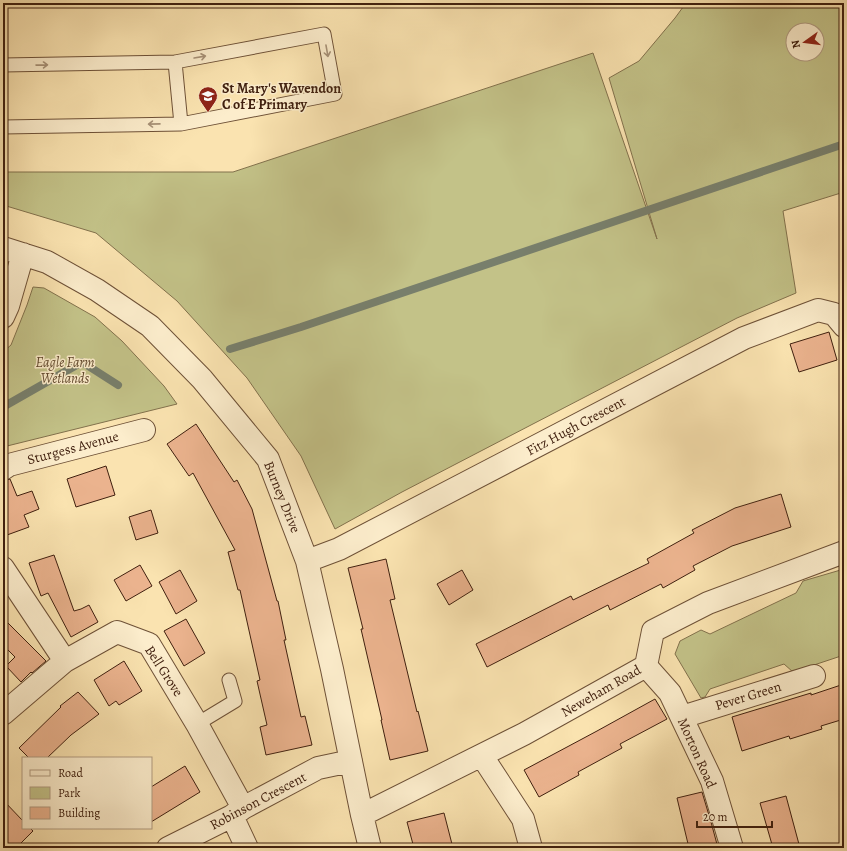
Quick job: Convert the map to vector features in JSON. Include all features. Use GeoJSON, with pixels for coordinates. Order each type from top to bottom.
{"type":"FeatureCollection","features":[{"type":"Feature","properties":{"kind":"street","name":"Burney Drive"},"geometry":{"type":"LineString","coordinates":[[3,248],[47,262],[97,290],[150,326],[202,379],[268,459],[307,561],[332,669],[370,848]]}},
{"type":"Feature","properties":{"kind":"street"},"geometry":{"type":"LineString","coordinates":[[3,317],[8,306],[24,254]]}},
{"type":"Feature","properties":{"kind":"street","name":"Fitz Hugh Crescent"},"geometry":{"type":"LineString","coordinates":[[307,561],[339,549],[744,338],[818,310],[834,314],[844,326]]}},
{"type":"Feature","properties":{"kind":"street","name":"Sturgess Avenue"},"geometry":{"type":"LineString","coordinates":[[3,469],[9,465],[144,430]]}},
{"type":"Feature","properties":{"kind":"street","name":"Neweham Road"},"geometry":{"type":"LineString","coordinates":[[362,815],[482,756],[646,666],[653,631],[708,603],[844,552]]}},
{"type":"Feature","properties":{"kind":"street"},"geometry":{"type":"LineString","coordinates":[[3,568],[65,661]]}},
{"type":"Feature","properties":{"kind":"street","name":"Bell Grove"},"geometry":{"type":"LineString","coordinates":[[3,714],[65,661],[117,632],[149,644],[197,724],[237,812],[247,848]]}},
{"type":"Feature","properties":{"kind":"street","name":"Morton Road"},"geometry":{"type":"LineString","coordinates":[[646,666],[670,693],[682,717],[712,781],[732,848]]}},
{"type":"Feature","properties":{"kind":"street","name":"Pever Green"},"geometry":{"type":"LineString","coordinates":[[682,717],[814,676]]}},
{"type":"Feature","properties":{"kind":"street"},"geometry":{"type":"LineString","coordinates":[[482,756],[524,819],[531,848]]}},
{"type":"Feature","properties":{"kind":"street","name":"Robinson Crescent"},"geometry":{"type":"LineString","coordinates":[[168,848],[318,768],[351,761]]}},
{"type":"Feature","properties":{"kind":"lane"},"geometry":{"type":"LineString","coordinates":[[3,65],[175,62],[324,34],[335,94],[181,124],[3,127]]}},
{"type":"Feature","properties":{"kind":"lane"},"geometry":{"type":"LineString","coordinates":[[175,62],[181,124]]}},
{"type":"Feature","properties":{"kind":"lane"},"geometry":{"type":"LineString","coordinates":[[197,724],[235,701],[229,680]]}},
{"type":"Feature","properties":{"kind":"green space"},"geometry":{"type":"Polygon","coordinates":[[[686,3],[844,3],[844,192],[783,211],[796,293],[737,318],[402,492],[335,529],[301,456],[247,378],[177,301],[96,233],[3,205],[3,172],[233,172],[593,53],[657,239],[609,78],[639,61],[686,3]]]}},
{"type":"Feature","properties":{"kind":"green space","name":"Eagle Farm Wetlands"},"geometry":{"type":"Polygon","coordinates":[[[33,287],[44,288],[95,317],[122,341],[164,386],[177,404],[3,447],[3,352],[11,345],[33,287]]]}},
{"type":"Feature","properties":{"kind":"green space"},"geometry":{"type":"Polygon","coordinates":[[[844,569],[844,655],[793,672],[784,664],[710,689],[705,697],[701,698],[675,654],[680,641],[701,630],[710,634],[796,593],[803,581],[844,569]]]}},
{"type":"Feature","properties":{"kind":"building"},"geometry":{"type":"Polygon","coordinates":[[[829,332],[837,360],[799,372],[790,344],[829,332]]]}},
{"type":"Feature","properties":{"kind":"building"},"geometry":{"type":"Polygon","coordinates":[[[196,424],[234,482],[237,480],[252,509],[278,601],[286,640],[284,640],[301,717],[305,716],[312,745],[266,755],[260,727],[267,725],[257,681],[260,680],[240,590],[238,590],[228,552],[235,550],[193,473],[189,476],[167,444],[196,424]]]}},
{"type":"Feature","properties":{"kind":"building"},"geometry":{"type":"Polygon","coordinates":[[[106,466],[115,495],[76,507],[67,479],[106,466]]]}},
{"type":"Feature","properties":{"kind":"building"},"geometry":{"type":"Polygon","coordinates":[[[10,479],[17,496],[32,491],[39,509],[24,515],[29,527],[7,535],[3,523],[3,481],[10,479]]]}},
{"type":"Feature","properties":{"kind":"building"},"geometry":{"type":"Polygon","coordinates":[[[781,494],[791,527],[732,546],[693,566],[695,570],[663,588],[661,584],[610,610],[608,605],[487,667],[476,644],[571,596],[573,600],[649,563],[647,559],[694,533],[692,530],[735,508],[781,494]]]}},
{"type":"Feature","properties":{"kind":"building"},"geometry":{"type":"Polygon","coordinates":[[[151,510],[158,533],[136,540],[129,517],[151,510]]]}},
{"type":"Feature","properties":{"kind":"building"},"geometry":{"type":"Polygon","coordinates":[[[54,555],[74,611],[89,605],[98,622],[71,637],[48,593],[41,596],[29,563],[54,555]]]}},
{"type":"Feature","properties":{"kind":"building"},"geometry":{"type":"Polygon","coordinates":[[[386,559],[395,599],[390,600],[428,751],[390,760],[361,629],[363,629],[348,568],[386,559]]]}},
{"type":"Feature","properties":{"kind":"building"},"geometry":{"type":"Polygon","coordinates":[[[140,565],[152,586],[126,601],[114,580],[140,565]]]}},
{"type":"Feature","properties":{"kind":"building"},"geometry":{"type":"Polygon","coordinates":[[[180,570],[197,601],[176,614],[159,582],[180,570]]]}},
{"type":"Feature","properties":{"kind":"building"},"geometry":{"type":"Polygon","coordinates":[[[462,570],[473,590],[449,605],[437,584],[462,570]]]}},
{"type":"Feature","properties":{"kind":"building"},"geometry":{"type":"Polygon","coordinates":[[[3,618],[46,661],[32,673],[31,672],[21,682],[6,666],[15,657],[3,645],[3,618]]]}},
{"type":"Feature","properties":{"kind":"building"},"geometry":{"type":"Polygon","coordinates":[[[186,619],[205,653],[184,666],[164,631],[186,619]]]}},
{"type":"Feature","properties":{"kind":"building"},"geometry":{"type":"Polygon","coordinates":[[[124,661],[142,691],[119,705],[116,701],[109,706],[94,680],[124,661]]]}},
{"type":"Feature","properties":{"kind":"building"},"geometry":{"type":"Polygon","coordinates":[[[844,684],[844,719],[821,726],[822,729],[790,739],[789,736],[742,751],[732,717],[811,693],[811,695],[844,684]]]}},
{"type":"Feature","properties":{"kind":"building"},"geometry":{"type":"Polygon","coordinates":[[[78,692],[99,714],[71,735],[48,757],[28,757],[19,748],[61,707],[60,706],[78,692]]]}},
{"type":"Feature","properties":{"kind":"building"},"geometry":{"type":"Polygon","coordinates":[[[655,699],[667,719],[620,744],[622,748],[578,772],[579,775],[539,797],[524,770],[655,699]]]}},
{"type":"Feature","properties":{"kind":"building"},"geometry":{"type":"Polygon","coordinates":[[[185,766],[200,792],[152,821],[152,786],[185,766]]]}},
{"type":"Feature","properties":{"kind":"building"},"geometry":{"type":"Polygon","coordinates":[[[702,792],[718,848],[689,848],[677,798],[702,792]]]}},
{"type":"Feature","properties":{"kind":"building"},"geometry":{"type":"Polygon","coordinates":[[[786,796],[800,848],[773,848],[760,803],[786,796]]]}},
{"type":"Feature","properties":{"kind":"building"},"geometry":{"type":"Polygon","coordinates":[[[3,800],[22,820],[22,829],[31,829],[33,831],[16,848],[3,848],[3,800]]]}},
{"type":"Feature","properties":{"kind":"building"},"geometry":{"type":"Polygon","coordinates":[[[444,813],[453,848],[414,848],[407,822],[444,813]]]}},
{"type":"Feature","properties":{"kind":"waterway"},"geometry":{"type":"LineString","coordinates":[[230,349],[301,327],[844,144]]}},
{"type":"Feature","properties":{"kind":"waterway"},"geometry":{"type":"LineString","coordinates":[[3,407],[82,362],[118,385]]}},
{"type":"Feature","properties":{"kind":"place","name":"St Mary's Wavendon C of E Primary"},"geometry":{"type":"Point","coordinates":[208,113]}}]}
